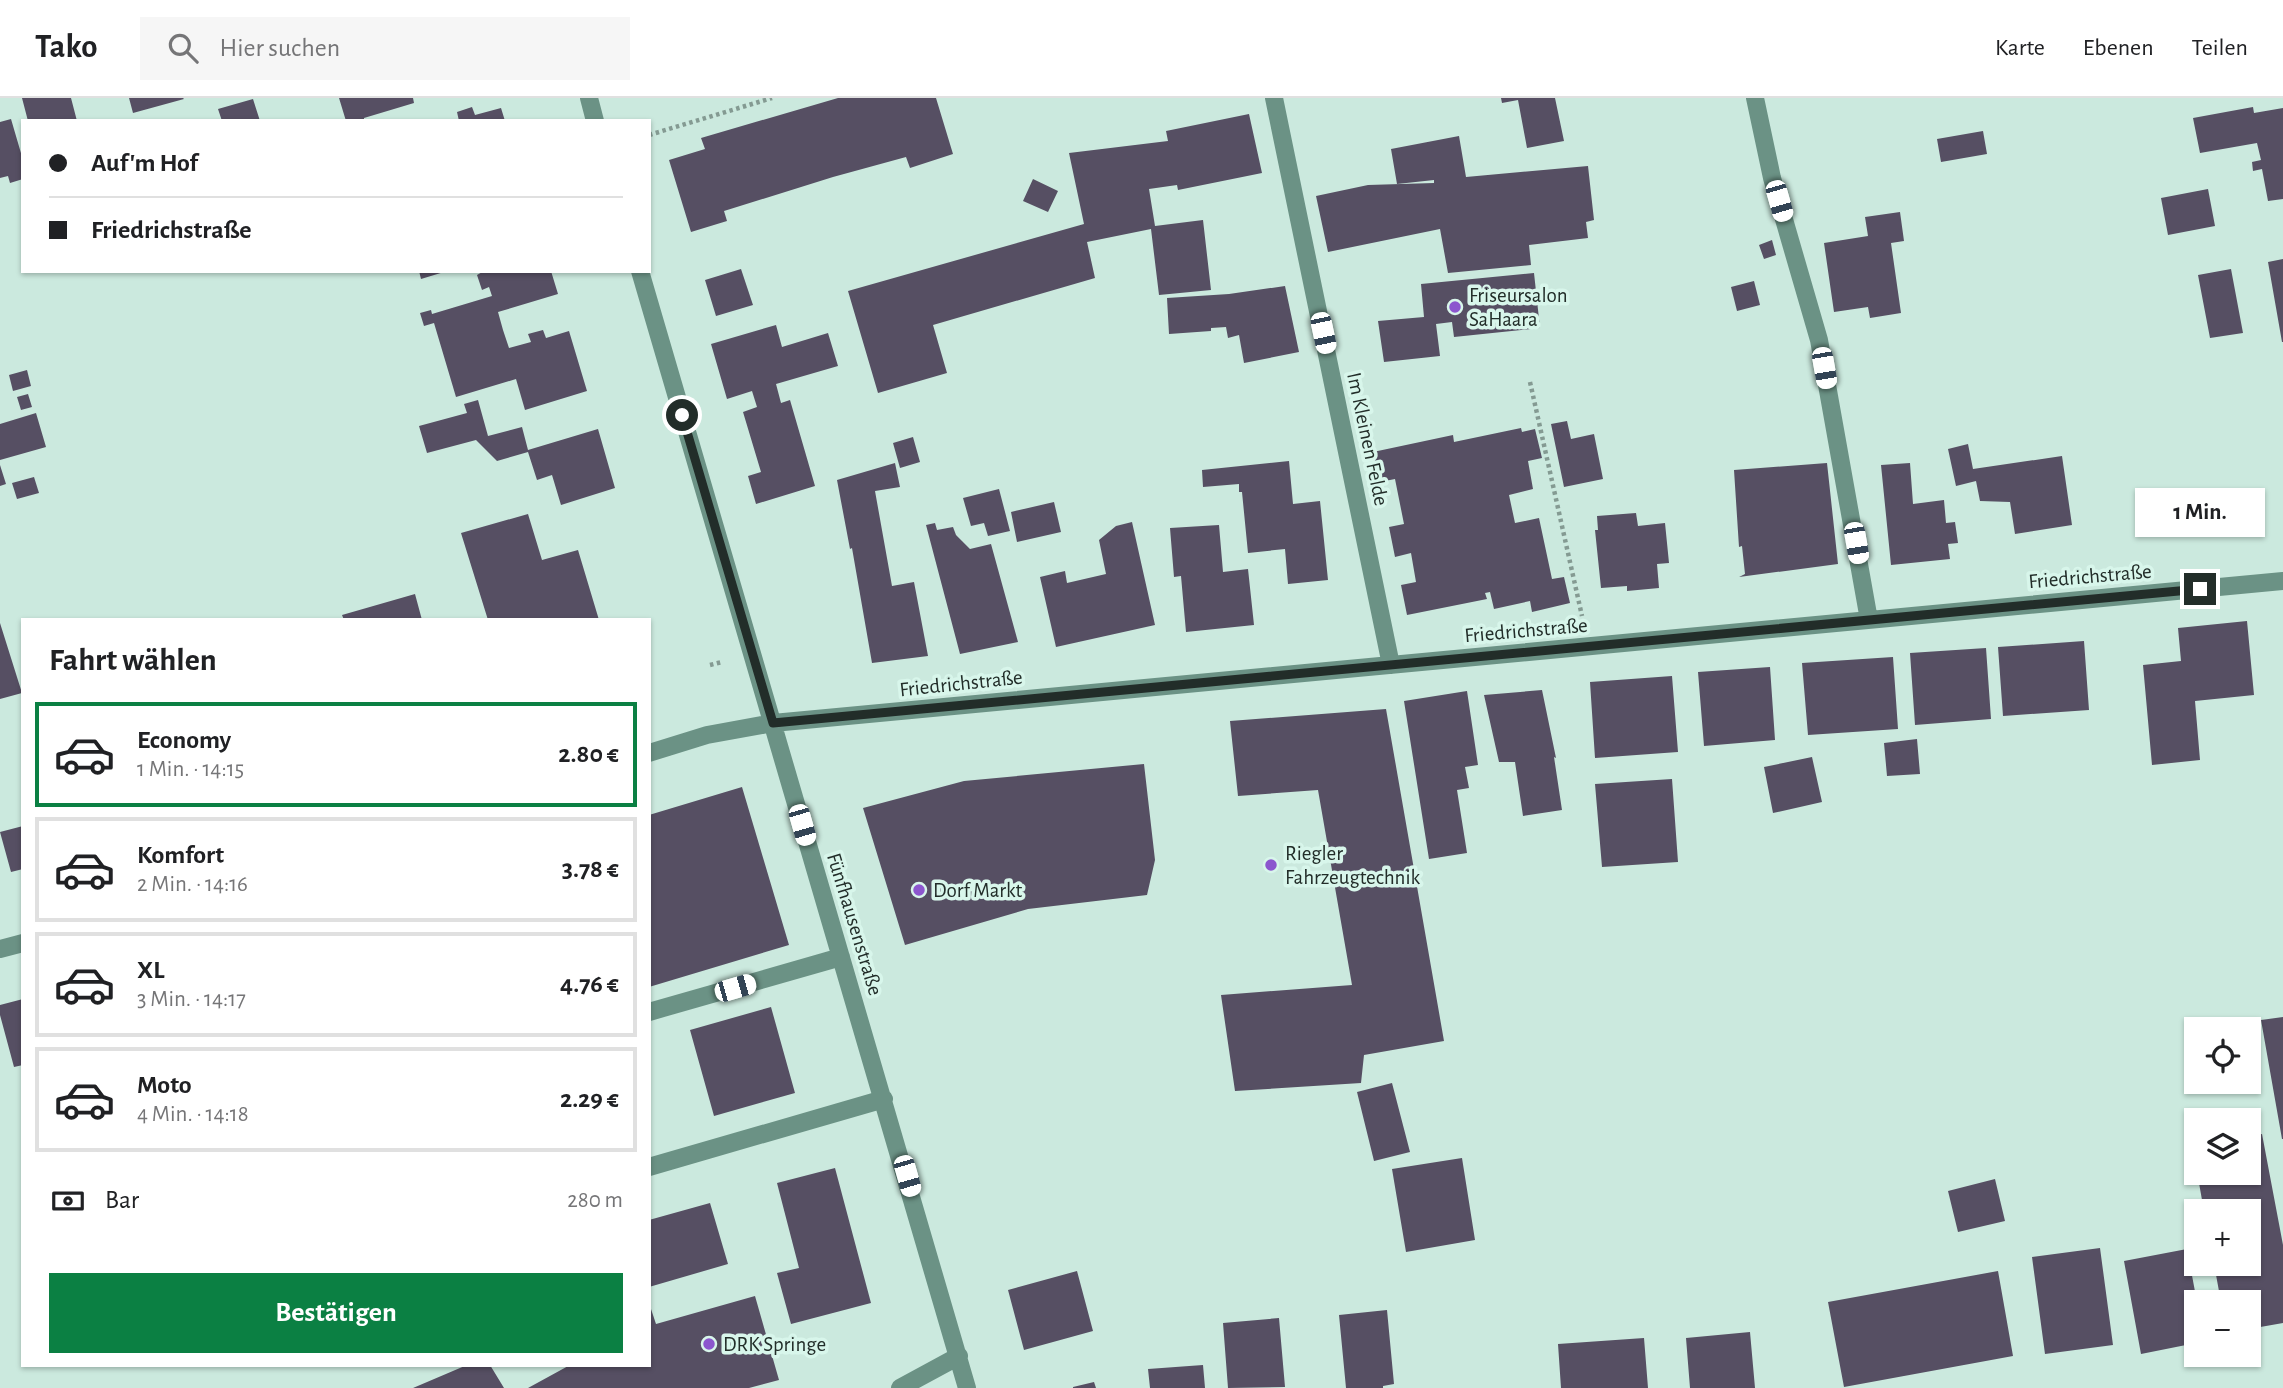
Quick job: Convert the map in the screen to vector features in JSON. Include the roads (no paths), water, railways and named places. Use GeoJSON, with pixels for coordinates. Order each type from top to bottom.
{"type":"FeatureCollection","features":[{"type":"Feature","properties":{"kind":"street"},"geometry":{"type":"LineString","coordinates":[[589,98],[594,119]]}},
{"type":"Feature","properties":{"kind":"street","name":"Im Kleinen Felde"},"geometry":{"type":"LineString","coordinates":[[1274,98],[1391,665]]}},
{"type":"Feature","properties":{"kind":"street"},"geometry":{"type":"LineString","coordinates":[[1755,98],[1772,178],[1819,340],[1869,620]]}},
{"type":"Feature","properties":{"kind":"street","name":"Fünfhausenstraße"},"geometry":{"type":"LineString","coordinates":[[641,273],[967,1388]]}},
{"type":"Feature","properties":{"kind":"street","name":"Friedrichstraße"},"geometry":{"type":"LineString","coordinates":[[651,752],[707,735],[773,723],[2283,581]]}},
{"type":"Feature","properties":{"kind":"street"},"geometry":{"type":"LineString","coordinates":[[0,949],[21,944]]}},
{"type":"Feature","properties":{"kind":"street"},"geometry":{"type":"LineString","coordinates":[[651,1011],[841,957]]}},
{"type":"Feature","properties":{"kind":"street"},"geometry":{"type":"LineString","coordinates":[[651,1166],[884,1099]]}},
{"type":"Feature","properties":{"kind":"street"},"geometry":{"type":"LineString","coordinates":[[900,1388],[959,1356]]}},
{"type":"Feature","properties":{"kind":"place","name":"Friseursalon SaHaara"},"geometry":{"type":"Point","coordinates":[1455,307]}},
{"type":"Feature","properties":{"kind":"place","name":"Riegler Fahrzeugtechnik"},"geometry":{"type":"Point","coordinates":[1271,865]}},
{"type":"Feature","properties":{"kind":"place","name":"Dorf Markt"},"geometry":{"type":"Point","coordinates":[919,890]}},
{"type":"Feature","properties":{"kind":"place","name":"DRK Springe"},"geometry":{"type":"Point","coordinates":[709,1344]}}]}
